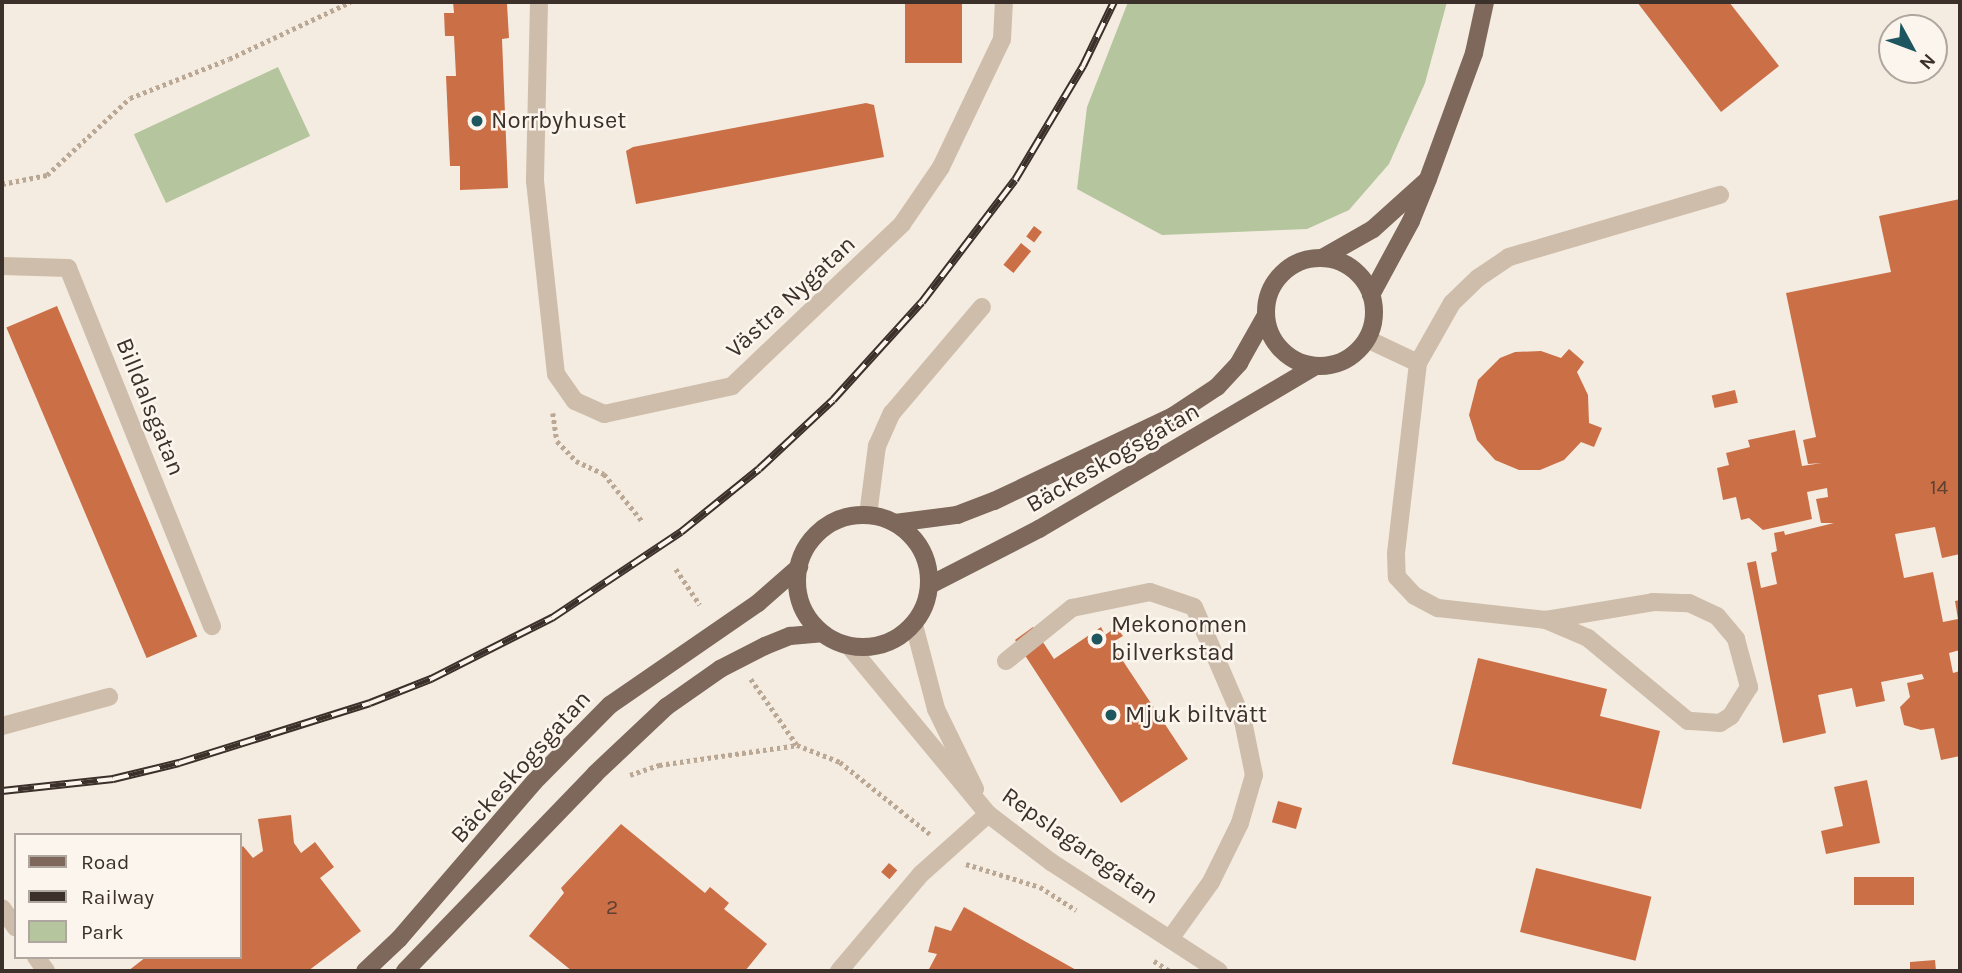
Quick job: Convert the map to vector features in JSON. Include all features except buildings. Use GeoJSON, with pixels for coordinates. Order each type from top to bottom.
{"type":"FeatureCollection","features":[{"type":"Feature","properties":{"kind":"main road"},"geometry":{"type":"LineString","coordinates":[[1371,295],[1411,221],[1474,53],[1485,2]]}},
{"type":"Feature","properties":{"kind":"main road"},"geometry":{"type":"LineString","coordinates":[[1322,258],[1353,268],[1371,295],[1373,322],[1367,339],[1345,359],[1316,366],[1297,361],[1281,350],[1270,334],[1266,315],[1269,292],[1281,273],[1300,261],[1322,258],[1373,229],[1427,179]]}},
{"type":"Feature","properties":{"kind":"main road","name":"Bäckeskogsgatan"},"geometry":{"type":"LineString","coordinates":[[895,523],[957,515],[994,501],[1172,416],[1217,387],[1239,363],[1266,315]]}},
{"type":"Feature","properties":{"kind":"main road","name":"Bäckeskogsgatan"},"geometry":{"type":"LineString","coordinates":[[930,585],[1039,529],[1316,366]]}},
{"type":"Feature","properties":{"kind":"main road"},"geometry":{"type":"LineString","coordinates":[[867,515],[895,523],[922,549],[930,585],[914,625],[891,642],[849,646],[822,633],[801,603],[799,567],[808,545],[824,528],[845,518],[867,515]]}},
{"type":"Feature","properties":{"kind":"main road","name":"Bäckeskogsgatan"},"geometry":{"type":"LineString","coordinates":[[365,971],[399,939],[534,782],[610,705],[758,603],[799,567]]}},
{"type":"Feature","properties":{"kind":"main road"},"geometry":{"type":"LineString","coordinates":[[405,971],[595,774],[666,707],[720,668],[765,646],[790,636],[822,633]]}},
{"type":"Feature","properties":{"kind":"street","name":"Västra Nygatan"},"geometry":{"type":"LineString","coordinates":[[539,2],[535,181],[556,373],[575,401],[604,414],[732,386],[902,224],[941,167],[1002,39],[1004,2]]}},
{"type":"Feature","properties":{"kind":"street"},"geometry":{"type":"LineString","coordinates":[[1546,620],[1588,638],[1688,720],[1720,723],[1731,716],[1749,687],[1737,639],[1717,616],[1689,603],[1653,602],[1546,620],[1438,608],[1415,597],[1397,577],[1396,554],[1418,363],[1452,303],[1478,278],[1509,257],[1720,195]]}},
{"type":"Feature","properties":{"kind":"street","name":"Billdalsgatan"},"geometry":{"type":"LineString","coordinates":[[2,266],[68,268],[212,626]]}},
{"type":"Feature","properties":{"kind":"street"},"geometry":{"type":"LineString","coordinates":[[867,515],[877,446],[892,413],[982,307]]}},
{"type":"Feature","properties":{"kind":"street"},"geometry":{"type":"LineString","coordinates":[[1367,339],[1418,363]]}},
{"type":"Feature","properties":{"kind":"street"},"geometry":{"type":"LineString","coordinates":[[1006,661],[1072,608],[1150,592],[1194,607],[1243,721],[1254,775],[1240,823],[1211,882],[1170,939]]}},
{"type":"Feature","properties":{"kind":"street"},"geometry":{"type":"LineString","coordinates":[[839,971],[921,874],[988,814],[936,709],[914,625]]}},
{"type":"Feature","properties":{"kind":"street","name":"Repslagaregatan"},"geometry":{"type":"LineString","coordinates":[[849,646],[988,814],[1051,862],[1219,971]]}},
{"type":"Feature","properties":{"kind":"street"},"geometry":{"type":"LineString","coordinates":[[2,726],[108,697]]}},
{"type":"Feature","properties":{"kind":"street"},"geometry":{"type":"LineString","coordinates":[[2,908],[14,925]]}},
{"type":"Feature","properties":{"kind":"path"},"geometry":{"type":"LineString","coordinates":[[2,184],[47,176],[130,98],[229,59],[351,2]]}},
{"type":"Feature","properties":{"kind":"path"},"geometry":{"type":"LineString","coordinates":[[556,373],[553,415],[557,441],[576,461],[604,474],[642,521]]}},
{"type":"Feature","properties":{"kind":"path"},"geometry":{"type":"LineString","coordinates":[[677,569],[700,605]]}},
{"type":"Feature","properties":{"kind":"path"},"geometry":{"type":"LineString","coordinates":[[619,779],[659,765],[797,745]]}},
{"type":"Feature","properties":{"kind":"green space"},"geometry":{"type":"Polygon","coordinates":[[[1128,2],[1447,2],[1425,83],[1389,164],[1349,210],[1307,229],[1162,235],[1077,189],[1087,107],[1128,2]]]}},
{"type":"Feature","properties":{"kind":"green space"},"geometry":{"type":"Polygon","coordinates":[[[278,67],[310,136],[166,203],[134,134],[278,67]]]}},
{"type":"Feature","properties":{"kind":"railway"},"geometry":{"type":"LineString","coordinates":[[2,791],[113,779],[179,763],[370,703],[431,679],[552,618],[681,532],[759,469],[833,400],[922,302],[1015,180],[1083,66],[1114,2]]}},
{"type":"Feature","properties":{"kind":"place","name":"Norrbyhuset"},"geometry":{"type":"Point","coordinates":[477,121]}},
{"type":"Feature","properties":{"kind":"place","name":"Mekonomen bilverkstad"},"geometry":{"type":"Point","coordinates":[1097,639]}},
{"type":"Feature","properties":{"kind":"place","name":"Mjuk biltvätt"},"geometry":{"type":"Point","coordinates":[1111,715]}}]}
